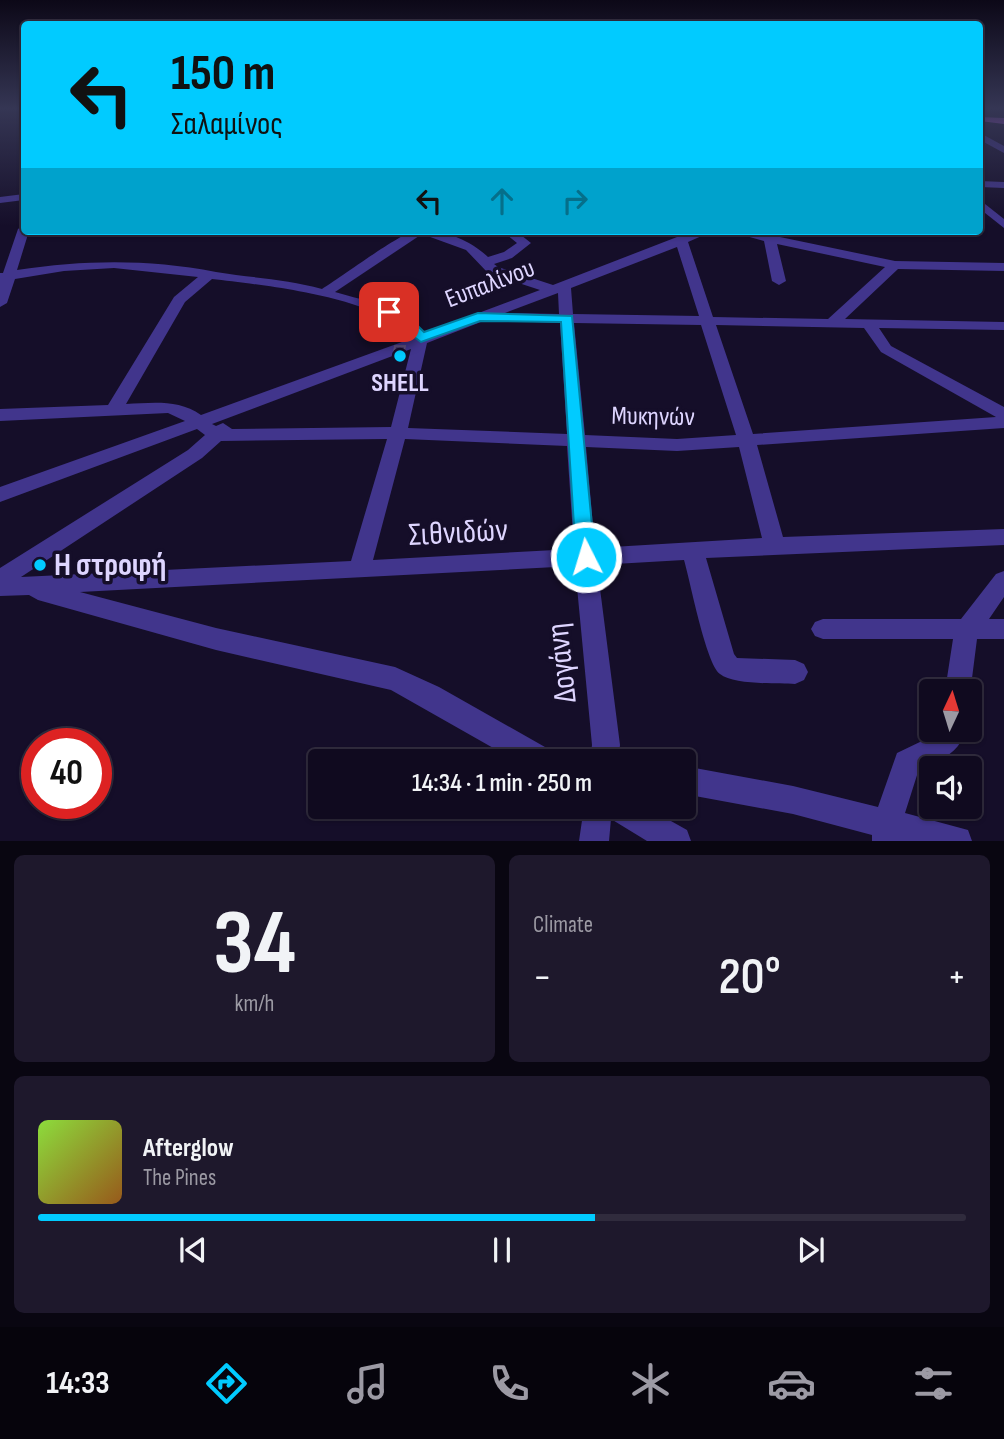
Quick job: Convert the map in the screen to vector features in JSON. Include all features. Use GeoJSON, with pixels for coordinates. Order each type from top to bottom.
{"type":"FeatureCollection","features":[{"type":"Feature","properties":{"kind":"street"},"geometry":{"type":"LineString","coordinates":[[983,149],[1003,150]]}},
{"type":"Feature","properties":{"kind":"street"},"geometry":{"type":"LineString","coordinates":[[983,184],[1004,184]]}},
{"type":"Feature","properties":{"kind":"street"},"geometry":{"type":"LineString","coordinates":[[0,200],[21,197]]}},
{"type":"Feature","properties":{"kind":"street"},"geometry":{"type":"LineString","coordinates":[[983,205],[1002,222]]}},
{"type":"Feature","properties":{"kind":"street"},"geometry":{"type":"LineString","coordinates":[[983,219],[1002,222]]}},
{"type":"Feature","properties":{"kind":"street"},"geometry":{"type":"LineString","coordinates":[[0,303],[5,277],[22,235]]}},
{"type":"Feature","properties":{"kind":"street"},"geometry":{"type":"LineString","coordinates":[[325,293],[413,235]]}},
{"type":"Feature","properties":{"kind":"street"},"geometry":{"type":"LineString","coordinates":[[436,235],[470,247],[493,270],[557,287]]}},
{"type":"Feature","properties":{"kind":"street"},"geometry":{"type":"LineString","coordinates":[[486,262],[508,254],[525,243],[514,235]]}},
{"type":"Feature","properties":{"kind":"street"},"geometry":{"type":"LineString","coordinates":[[750,235],[895,265],[1004,267]]}},
{"type":"Feature","properties":{"kind":"street"},"geometry":{"type":"LineString","coordinates":[[680,236],[747,442],[775,546]]}},
{"type":"Feature","properties":{"kind":"street","name":"Ευπαλίνου"},"geometry":{"type":"LineString","coordinates":[[0,495],[557,287],[680,236]]}},
{"type":"Feature","properties":{"kind":"street"},"geometry":{"type":"LineString","coordinates":[[770,240],[779,281]]}},
{"type":"Feature","properties":{"kind":"street"},"geometry":{"type":"LineString","coordinates":[[5,277],[102,264],[210,274],[291,284],[389,312],[411,326],[421,338],[398,433],[359,570]]}},
{"type":"Feature","properties":{"kind":"street"},"geometry":{"type":"LineString","coordinates":[[833,322],[895,265]]}},
{"type":"Feature","properties":{"kind":"street"},"geometry":{"type":"LineString","coordinates":[[114,410],[175,306],[195,284],[210,274]]}},
{"type":"Feature","properties":{"kind":"street","name":"Δογάνη"},"geometry":{"type":"LineString","coordinates":[[557,287],[568,318],[575,441],[606,749]]}},
{"type":"Feature","properties":{"kind":"street"},"geometry":{"type":"LineString","coordinates":[[478,317],[1004,326]]}},
{"type":"Feature","properties":{"kind":"street"},"geometry":{"type":"LineString","coordinates":[[868,323],[886,349],[1004,414]]}},
{"type":"Feature","properties":{"kind":"street","name":"Ευπαλίνου"},"geometry":{"type":"LineString","coordinates":[[0,579],[195,454],[251,402]]}},
{"type":"Feature","properties":{"kind":"street"},"geometry":{"type":"LineString","coordinates":[[0,415],[168,408],[186,413],[216,435]]}},
{"type":"Feature","properties":{"kind":"street","name":"Μυκηνών"},"geometry":{"type":"LineString","coordinates":[[216,435],[398,433],[677,445],[1004,422]]}},
{"type":"Feature","properties":{"kind":"street","name":"Σιθνιδών"},"geometry":{"type":"LineString","coordinates":[[12,587],[775,546],[1004,537]]}},
{"type":"Feature","properties":{"kind":"street"},"geometry":{"type":"LineString","coordinates":[[693,552],[723,660],[729,667],[737,669],[795,672]]}},
{"type":"Feature","properties":{"kind":"street"},"geometry":{"type":"LineString","coordinates":[[960,679],[966,631],[1004,580]]}},
{"type":"Feature","properties":{"kind":"street"},"geometry":{"type":"LineString","coordinates":[[12,587],[216,639],[395,679],[521,749]]}},
{"type":"Feature","properties":{"kind":"street"},"geometry":{"type":"LineString","coordinates":[[822,629],[1004,629]]}},
{"type":"Feature","properties":{"kind":"street"},"geometry":{"type":"LineString","coordinates":[[887,833],[907,763],[932,751],[943,742]]}},
{"type":"Feature","properties":{"kind":"street"},"geometry":{"type":"LineString","coordinates":[[696,782],[793,800],[887,833],[957,841]]}},
{"type":"Feature","properties":{"kind":"street"},"geometry":{"type":"LineString","coordinates":[[594,841],[597,819]]}},
{"type":"Feature","properties":{"kind":"street"},"geometry":{"type":"LineString","coordinates":[[640,819],[676,841]]}},
{"type":"Feature","properties":{"kind":"building"},"geometry":{"type":"Polygon","coordinates":[[[395,346],[405,346],[404,352],[394,352],[395,346]]]}},
{"type":"Feature","properties":{"kind":"place","name":"SHELL"},"geometry":{"type":"Point","coordinates":[400,356]}},
{"type":"Feature","properties":{"kind":"place","name":"Η στροφή"},"geometry":{"type":"Point","coordinates":[40,565]}},
{"type":"Feature","properties":{"kind":"route"},"geometry":{"type":"LineString","coordinates":[[389,312],[411,326],[421,338],[478,317],[568,318],[575,441],[586,557]]}}]}
